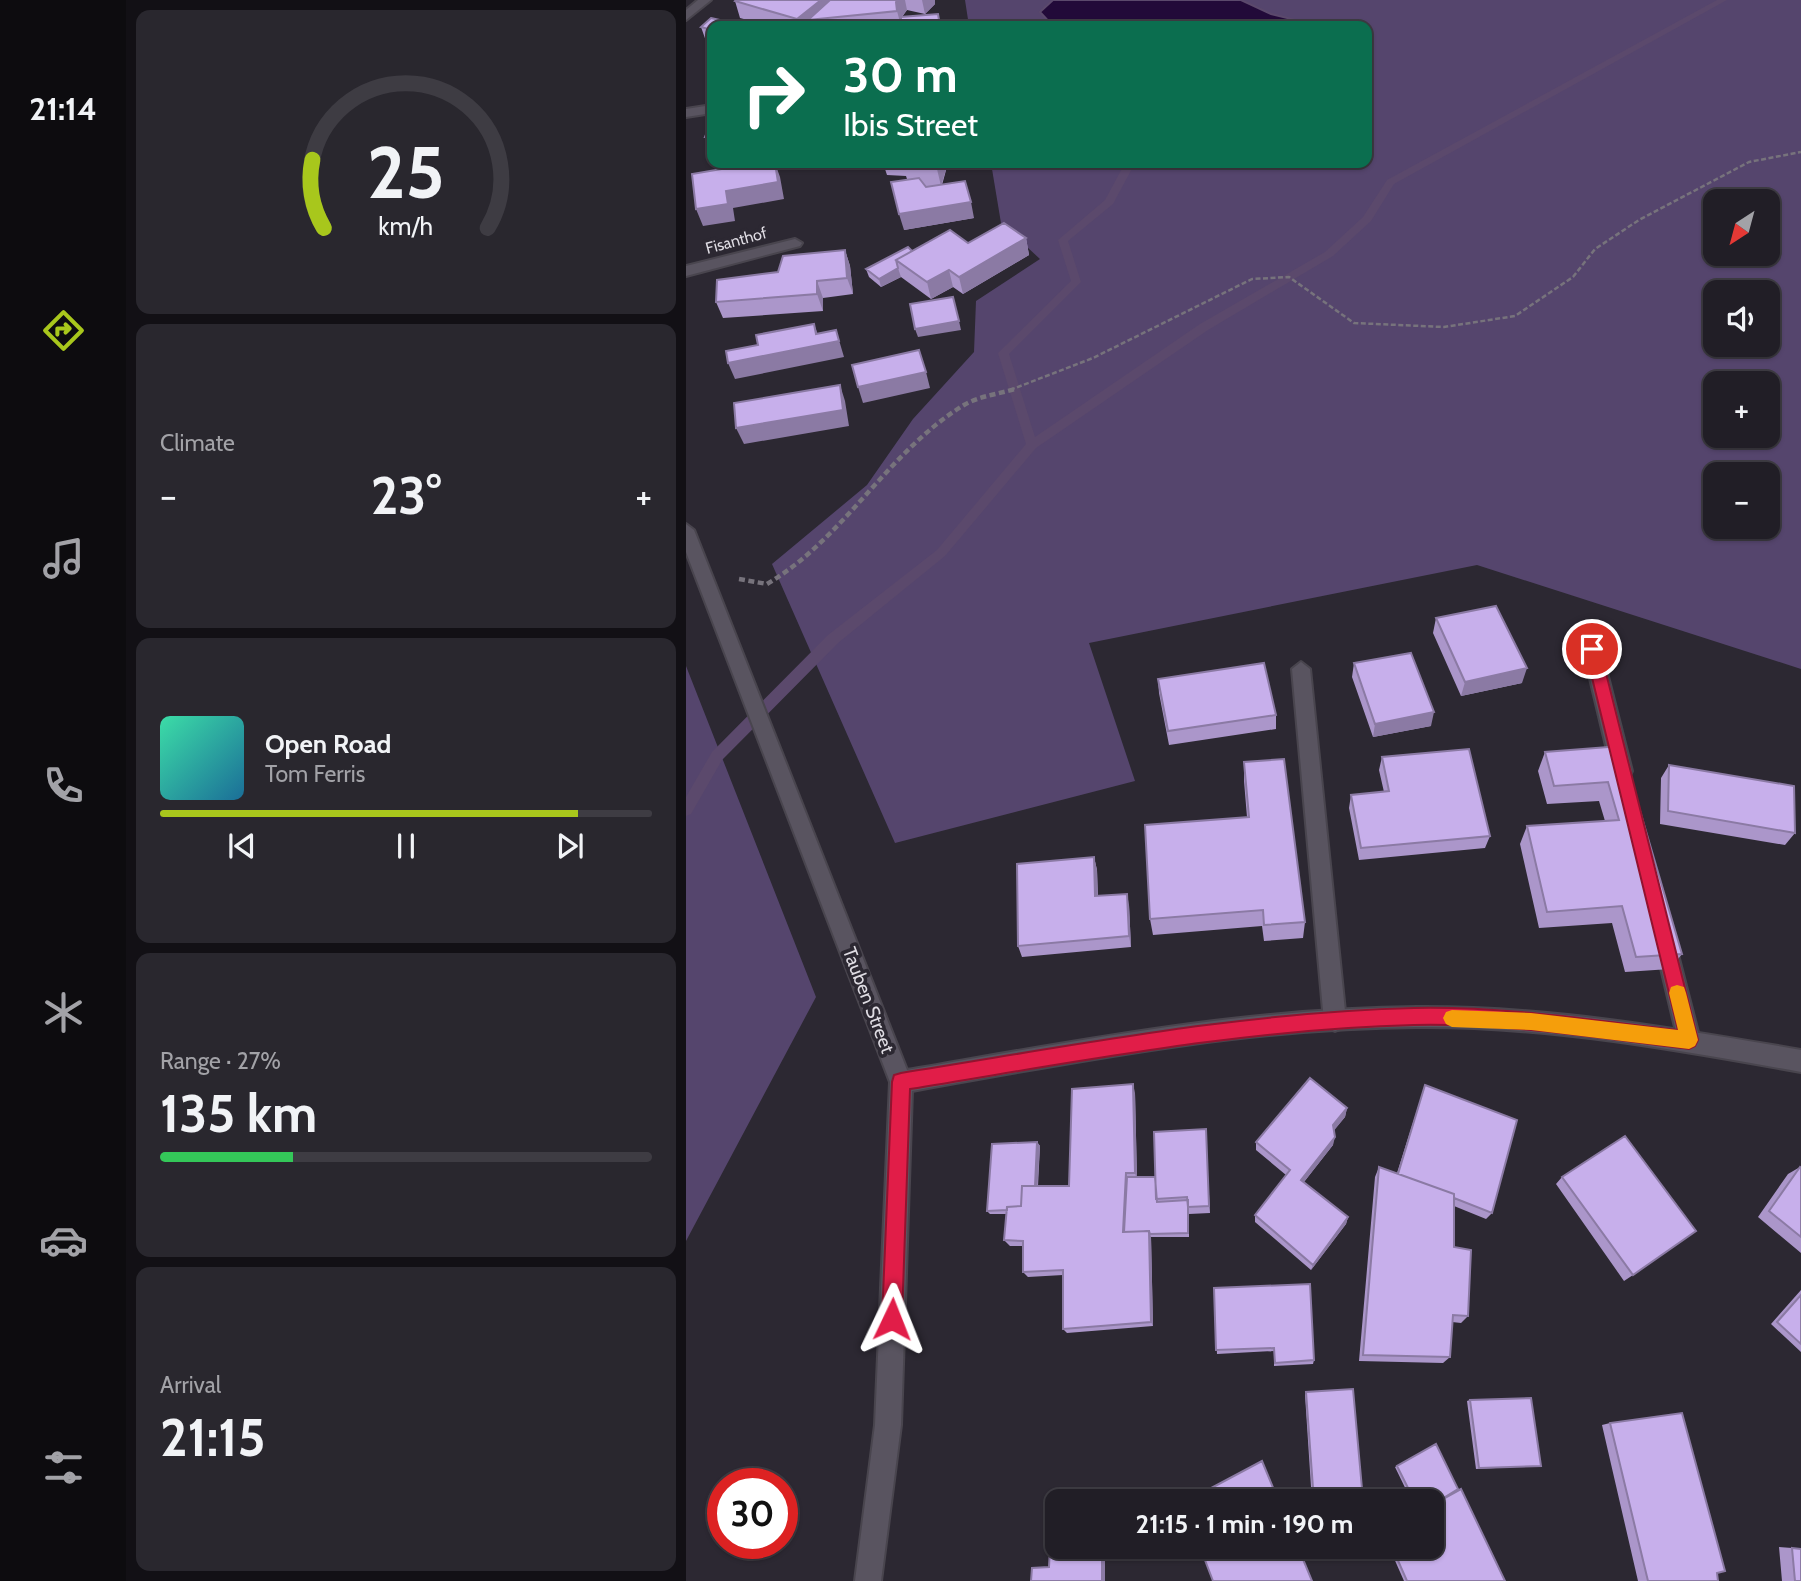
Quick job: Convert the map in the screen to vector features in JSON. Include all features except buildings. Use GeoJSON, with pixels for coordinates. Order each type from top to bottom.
{"type":"FeatureCollection","features":[{"type":"Feature","properties":{"kind":"street"},"geometry":{"type":"LineString","coordinates":[[686,16],[705,0]]}},
{"type":"Feature","properties":{"kind":"street"},"geometry":{"type":"LineString","coordinates":[[686,113],[707,110]]}},
{"type":"Feature","properties":{"kind":"street","name":"Fisanthof"},"geometry":{"type":"LineString","coordinates":[[686,271],[795,243]]}},
{"type":"Feature","properties":{"kind":"street","name":"Tauben Street"},"geometry":{"type":"LineString","coordinates":[[686,530],[901,1082],[888,1425],[868,1581]]}},
{"type":"Feature","properties":{"kind":"street"},"geometry":{"type":"LineString","coordinates":[[1592,649],[1626,784]]}},
{"type":"Feature","properties":{"kind":"street"},"geometry":{"type":"LineString","coordinates":[[1301,669],[1335,1021]]}},
{"type":"Feature","properties":{"kind":"street"},"geometry":{"type":"LineString","coordinates":[[1659,919],[1689,1040]]}},
{"type":"Feature","properties":{"kind":"street"},"geometry":{"type":"LineString","coordinates":[[901,1082],[1203,1034],[1335,1021],[1416,1017],[1531,1021],[1689,1040],[1801,1061]]}},
{"type":"Feature","properties":{"kind":"path"},"geometry":{"type":"LineString","coordinates":[[699,562],[740,579],[767,584],[796,567],[814,550],[917,438],[967,403],[1014,389],[1093,358],[1252,279],[1289,277],[1354,323],[1444,327],[1515,317],[1573,277],[1595,249],[1639,220],[1749,162],[1801,152]]}},
{"type":"Feature","properties":{"kind":"shaded area"},"geometry":{"type":"Polygon","coordinates":[[[965,0],[1801,0],[1801,669],[1477,565],[1089,643],[1135,781],[895,843],[772,564],[867,485],[913,419],[974,352],[976,301],[1040,259],[1001,223],[992,168],[1372,168],[1372,21],[968,21],[965,0]]]}},
{"type":"Feature","properties":{"kind":"shaded area"},"geometry":{"type":"Polygon","coordinates":[[[1053,0],[1241,0],[1271,14],[1300,21],[1048,21],[1040,12],[1053,0]]]}},
{"type":"Feature","properties":{"kind":"shaded area"},"geometry":{"type":"Polygon","coordinates":[[[686,666],[816,997],[686,1241],[686,666]]]}},
{"type":"Feature","properties":{"kind":"waterway"},"geometry":{"type":"LineString","coordinates":[[1032,445],[1204,327],[1329,254],[1367,219],[1390,182],[1723,0]]}},
{"type":"Feature","properties":{"kind":"waterway"},"geometry":{"type":"LineString","coordinates":[[1032,445],[1003,353],[1076,282],[1063,240],[1109,202],[1127,168]]}},
{"type":"Feature","properties":{"kind":"waterway"},"geometry":{"type":"LineString","coordinates":[[686,810],[717,756],[833,639],[941,553],[1032,445]]}},
{"type":"Feature","properties":{"kind":"slow traffic"},"geometry":{"type":"LineString","coordinates":[[1452,1018],[1531,1021],[1689,1040],[1677,993]]}},
{"type":"Feature","properties":{"kind":"route"},"geometry":{"type":"LineString","coordinates":[[892,1319],[901,1082],[1203,1034],[1335,1021],[1416,1017],[1531,1021],[1689,1040],[1592,649]]}}]}
